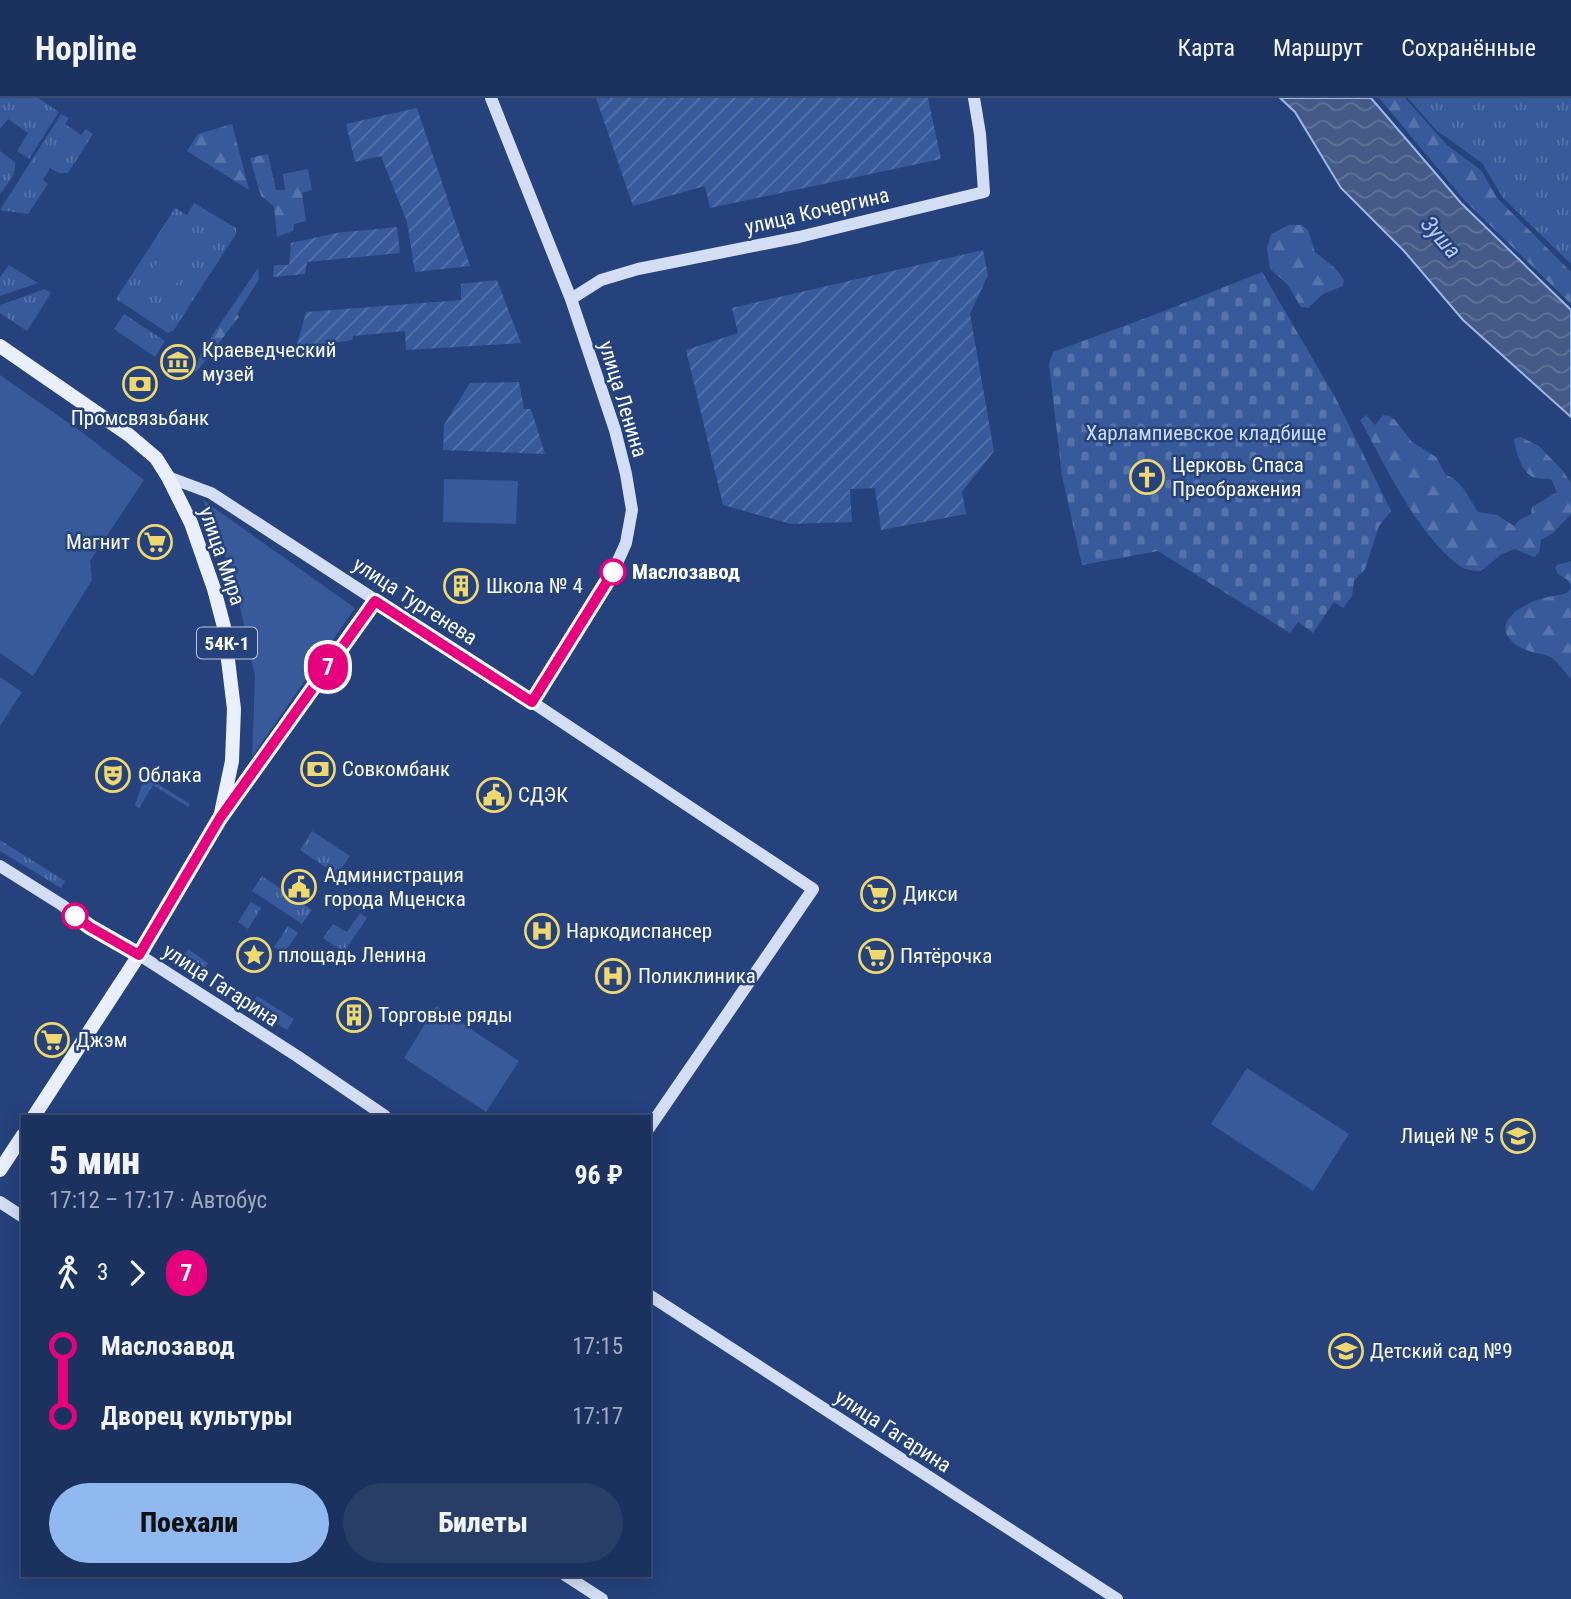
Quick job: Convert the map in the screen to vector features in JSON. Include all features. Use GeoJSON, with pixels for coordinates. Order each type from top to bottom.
{"type":"FeatureCollection","features":[{"type":"Feature","properties":{"kind":"main road","name":"улица Ленина"},"geometry":{"type":"LineString","coordinates":[[491,98],[571,299],[615,430],[630,495],[631,519],[626,543],[613,572],[532,702]]}},
{"type":"Feature","properties":{"kind":"main road","name":"улица Кочергина"},"geometry":{"type":"LineString","coordinates":[[571,299],[601,280],[638,269],[799,237],[984,192],[980,134],[974,98]]}},
{"type":"Feature","properties":{"kind":"main road","name":"54К-1"},"geometry":{"type":"LineString","coordinates":[[0,346],[129,435],[156,458],[168,477]]}},
{"type":"Feature","properties":{"kind":"main road","name":"улица Тургенева"},"geometry":{"type":"LineString","coordinates":[[168,477],[211,493],[813,889],[651,1125]]}},
{"type":"Feature","properties":{"kind":"main road","name":"улица Мира"},"geometry":{"type":"LineString","coordinates":[[168,477],[191,523],[214,589],[229,659],[234,709],[233,748],[228,787],[220,818]]}},
{"type":"Feature","properties":{"kind":"main road","name":"улица Мира"},"geometry":{"type":"LineString","coordinates":[[35,1115],[139,955],[220,818],[375,601]]}},
{"type":"Feature","properties":{"kind":"main road","name":"улица Гагарина"},"geometry":{"type":"LineString","coordinates":[[0,866],[62,905],[90,927],[139,955],[297,1056],[384,1115]]}},
{"type":"Feature","properties":{"kind":"main road"},"geometry":{"type":"LineString","coordinates":[[0,1170],[21,1138]]}},
{"type":"Feature","properties":{"kind":"main road"},"geometry":{"type":"LineString","coordinates":[[0,1202],[21,1216]]}},
{"type":"Feature","properties":{"kind":"main road","name":"улица Гагарина"},"geometry":{"type":"LineString","coordinates":[[651,1296],[1116,1599]]}},
{"type":"Feature","properties":{"kind":"main road"},"geometry":{"type":"LineString","coordinates":[[568,1577],[602,1599]]}},
{"type":"Feature","properties":{"kind":"green space"},"geometry":{"type":"Polygon","coordinates":[[[0,98],[38,98],[59,112],[29,159],[17,151],[28,133],[8,119],[0,129],[0,98]]]}},
{"type":"Feature","properties":{"kind":"green space"},"geometry":{"type":"Polygon","coordinates":[[[596,98],[928,98],[941,159],[710,208],[705,186],[633,206],[596,98]]]}},
{"type":"Feature","properties":{"kind":"green space"},"geometry":{"type":"Polygon","coordinates":[[[1379,98],[1405,98],[1447,145],[1481,170],[1497,198],[1571,272],[1571,304],[1465,201],[1379,98]]]}},
{"type":"Feature","properties":{"kind":"green space"},"geometry":{"type":"Polygon","coordinates":[[[1408,98],[1571,98],[1571,264],[1503,198],[1482,163],[1436,130],[1408,98]]]}},
{"type":"Feature","properties":{"kind":"green space"},"geometry":{"type":"Polygon","coordinates":[[[417,108],[470,266],[415,272],[407,222],[381,156],[355,162],[346,124],[417,108]]]}},
{"type":"Feature","properties":{"kind":"green space"},"geometry":{"type":"Polygon","coordinates":[[[61,114],[69,118],[65,124],[81,135],[86,129],[93,134],[68,173],[59,173],[50,168],[43,180],[48,184],[28,214],[0,210],[61,114]]]}},
{"type":"Feature","properties":{"kind":"green space"},"geometry":{"type":"Polygon","coordinates":[[[232,124],[249,190],[187,151],[198,134],[232,124]]]}},
{"type":"Feature","properties":{"kind":"green space"},"geometry":{"type":"Polygon","coordinates":[[[0,151],[15,162],[15,167],[11,179],[0,194],[0,151]]]}},
{"type":"Feature","properties":{"kind":"green space"},"geometry":{"type":"Polygon","coordinates":[[[268,154],[276,190],[285,190],[283,174],[308,169],[312,190],[302,193],[306,221],[294,224],[293,231],[277,237],[274,206],[261,196],[250,158],[268,154]]]}},
{"type":"Feature","properties":{"kind":"green space"},"geometry":{"type":"Polygon","coordinates":[[[194,203],[236,228],[236,234],[174,330],[168,333],[116,299],[175,208],[187,215],[194,203]]]}},
{"type":"Feature","properties":{"kind":"green space"},"geometry":{"type":"Polygon","coordinates":[[[1289,225],[1302,225],[1308,230],[1315,252],[1336,269],[1344,280],[1343,286],[1323,294],[1308,308],[1301,307],[1287,284],[1270,269],[1267,248],[1271,234],[1289,225]]]}},
{"type":"Feature","properties":{"kind":"green space"},"geometry":{"type":"Polygon","coordinates":[[[397,227],[400,253],[307,262],[305,274],[273,277],[274,265],[289,265],[291,243],[336,233],[397,227]]]}},
{"type":"Feature","properties":{"kind":"green space"},"geometry":{"type":"Polygon","coordinates":[[[174,235],[179,235],[198,248],[171,289],[150,274],[174,235]]]}},
{"type":"Feature","properties":{"kind":"green space"},"geometry":{"type":"Polygon","coordinates":[[[983,250],[988,275],[970,314],[994,451],[962,492],[966,514],[881,530],[875,488],[850,489],[852,522],[791,524],[723,505],[686,350],[738,333],[732,308],[983,250]]]}},
{"type":"Feature","properties":{"kind":"green space"},"geometry":{"type":"Polygon","coordinates":[[[9,265],[38,283],[0,296],[0,277],[9,265]]]}},
{"type":"Feature","properties":{"kind":"green space"},"geometry":{"type":"Polygon","coordinates":[[[258,268],[259,279],[237,314],[239,317],[197,371],[194,371],[203,349],[258,268]]]}},
{"type":"Feature","properties":{"kind":"green space","name":"Харлампиевское кладбище"},"geometry":{"type":"Polygon","coordinates":[[[1262,272],[1335,397],[1391,511],[1379,526],[1365,569],[1354,581],[1352,596],[1343,608],[1334,602],[1313,633],[1298,622],[1290,633],[1158,551],[1082,565],[1062,476],[1049,364],[1053,352],[1262,272]]]}},
{"type":"Feature","properties":{"kind":"green space"},"geometry":{"type":"Polygon","coordinates":[[[497,280],[521,343],[406,350],[405,331],[353,336],[352,340],[296,348],[306,312],[461,300],[461,284],[497,280]]]}},
{"type":"Feature","properties":{"kind":"green space"},"geometry":{"type":"Polygon","coordinates":[[[45,289],[51,293],[27,331],[0,313],[0,305],[45,289]]]}},
{"type":"Feature","properties":{"kind":"green space"},"geometry":{"type":"Polygon","coordinates":[[[124,314],[165,341],[155,357],[114,329],[124,314]]]}},
{"type":"Feature","properties":{"kind":"green space"},"geometry":{"type":"Polygon","coordinates":[[[0,375],[144,480],[90,561],[92,580],[33,676],[0,653],[0,375]]]}},
{"type":"Feature","properties":{"kind":"green space"},"geometry":{"type":"Polygon","coordinates":[[[519,382],[524,409],[531,409],[545,454],[443,450],[444,425],[470,383],[519,382]]]}},
{"type":"Feature","properties":{"kind":"green space"},"geometry":{"type":"Polygon","coordinates":[[[1366,415],[1375,425],[1383,415],[1395,420],[1412,442],[1436,457],[1446,475],[1463,488],[1478,512],[1497,515],[1514,526],[1531,514],[1532,507],[1557,492],[1551,479],[1535,478],[1522,466],[1514,439],[1521,437],[1539,446],[1571,483],[1571,514],[1553,533],[1541,540],[1539,553],[1534,557],[1515,549],[1502,554],[1481,571],[1462,567],[1431,538],[1405,501],[1360,420],[1366,415]]]}},
{"type":"Feature","properties":{"kind":"green space"},"geometry":{"type":"Polygon","coordinates":[[[444,479],[518,481],[516,524],[443,522],[444,479]]]}},
{"type":"Feature","properties":{"kind":"green space"},"geometry":{"type":"Polygon","coordinates":[[[203,500],[355,608],[252,757],[255,676],[234,579],[203,500]]]}},
{"type":"Feature","properties":{"kind":"green space"},"geometry":{"type":"Polygon","coordinates":[[[1571,561],[1571,588],[1569,581],[1558,574],[1555,568],[1571,561]]]}},
{"type":"Feature","properties":{"kind":"green space"},"geometry":{"type":"Polygon","coordinates":[[[1571,588],[1571,679],[1552,658],[1525,650],[1512,641],[1506,634],[1505,627],[1508,620],[1521,608],[1540,599],[1567,593],[1571,588]]]}},
{"type":"Feature","properties":{"kind":"green space"},"geometry":{"type":"Polygon","coordinates":[[[0,677],[22,692],[0,726],[0,677]]]}},
{"type":"Feature","properties":{"kind":"green space"},"geometry":{"type":"Polygon","coordinates":[[[145,776],[190,804],[188,807],[153,785],[139,808],[135,805],[145,776]]]}},
{"type":"Feature","properties":{"kind":"green space"},"geometry":{"type":"Polygon","coordinates":[[[312,831],[350,856],[337,875],[300,850],[312,831]]]}},
{"type":"Feature","properties":{"kind":"green space"},"geometry":{"type":"Polygon","coordinates":[[[0,840],[65,881],[61,888],[0,851],[0,840]]]}},
{"type":"Feature","properties":{"kind":"green space"},"geometry":{"type":"Polygon","coordinates":[[[262,876],[312,910],[302,924],[252,891],[262,876]]]}},
{"type":"Feature","properties":{"kind":"green space"},"geometry":{"type":"Polygon","coordinates":[[[251,902],[261,908],[248,929],[238,922],[251,902]]]}},
{"type":"Feature","properties":{"kind":"green space"},"geometry":{"type":"Polygon","coordinates":[[[360,913],[367,918],[344,952],[323,938],[333,924],[347,932],[360,913]]]}},
{"type":"Feature","properties":{"kind":"green space"},"geometry":{"type":"Polygon","coordinates":[[[288,926],[298,933],[284,953],[274,947],[288,926]]]}},
{"type":"Feature","properties":{"kind":"green space"},"geometry":{"type":"Polygon","coordinates":[[[188,949],[208,963],[202,972],[182,959],[188,949]]]}},
{"type":"Feature","properties":{"kind":"green space"},"geometry":{"type":"Polygon","coordinates":[[[257,996],[294,1019],[287,1030],[251,1007],[257,996]]]}},
{"type":"Feature","properties":{"kind":"green space"},"geometry":{"type":"Polygon","coordinates":[[[436,1006],[519,1061],[486,1112],[404,1058],[436,1006]]]}},
{"type":"Feature","properties":{"kind":"green space"},"geometry":{"type":"Polygon","coordinates":[[[1247,1068],[1349,1134],[1313,1191],[1211,1124],[1247,1068]]]}},
{"type":"Feature","properties":{"kind":"water","name":"Зуша"},"geometry":{"type":"Polygon","coordinates":[[[1280,98],[1371,98],[1461,203],[1571,310],[1571,417],[1463,320],[1404,251],[1341,188],[1295,112],[1280,98]]]}},
{"type":"Feature","properties":{"kind":"bus line","name":"7"},"geometry":{"type":"LineString","coordinates":[[75,916],[139,955],[220,818],[375,601],[532,702],[613,572]]}},
{"type":"Feature","properties":{"kind":"place","name":"Краеведческий музей"},"geometry":{"type":"Point","coordinates":[178,362]}},
{"type":"Feature","properties":{"kind":"place","name":"Промсвязьбанк"},"geometry":{"type":"Point","coordinates":[140,384]}},
{"type":"Feature","properties":{"kind":"place","name":"Церковь Спаса Преображения"},"geometry":{"type":"Point","coordinates":[1147,477]}},
{"type":"Feature","properties":{"kind":"place","name":"Магнит"},"geometry":{"type":"Point","coordinates":[155,542]}},
{"type":"Feature","properties":{"kind":"place","name":"Маслозавод"},"geometry":{"type":"Point","coordinates":[613,572]}},
{"type":"Feature","properties":{"kind":"place","name":"Школа № 4"},"geometry":{"type":"Point","coordinates":[461,586]}},
{"type":"Feature","properties":{"kind":"place","name":"Совкомбанк"},"geometry":{"type":"Point","coordinates":[318,769]}},
{"type":"Feature","properties":{"kind":"place","name":"Облака"},"geometry":{"type":"Point","coordinates":[113,775]}},
{"type":"Feature","properties":{"kind":"place","name":"СДЭК"},"geometry":{"type":"Point","coordinates":[494,795]}},
{"type":"Feature","properties":{"kind":"place","name":"Администрация города Мценска"},"geometry":{"type":"Point","coordinates":[299,887]}},
{"type":"Feature","properties":{"kind":"place","name":"Дикси"},"geometry":{"type":"Point","coordinates":[878,894]}},
{"type":"Feature","properties":{"kind":"place","name":"Наркодиспансер"},"geometry":{"type":"Point","coordinates":[542,931]}},
{"type":"Feature","properties":{"kind":"place","name":"площадь Ленина"},"geometry":{"type":"Point","coordinates":[254,955]}},
{"type":"Feature","properties":{"kind":"place","name":"Пятёрочка"},"geometry":{"type":"Point","coordinates":[876,956]}},
{"type":"Feature","properties":{"kind":"place","name":"Поликлиника"},"geometry":{"type":"Point","coordinates":[613,976]}},
{"type":"Feature","properties":{"kind":"place","name":"Торговые ряды"},"geometry":{"type":"Point","coordinates":[354,1015]}},
{"type":"Feature","properties":{"kind":"place","name":"Джэм"},"geometry":{"type":"Point","coordinates":[52,1040]}},
{"type":"Feature","properties":{"kind":"place","name":"Лицей № 5"},"geometry":{"type":"Point","coordinates":[1518,1136]}},
{"type":"Feature","properties":{"kind":"place","name":"Детский сад №9"},"geometry":{"type":"Point","coordinates":[1346,1351]}}]}
